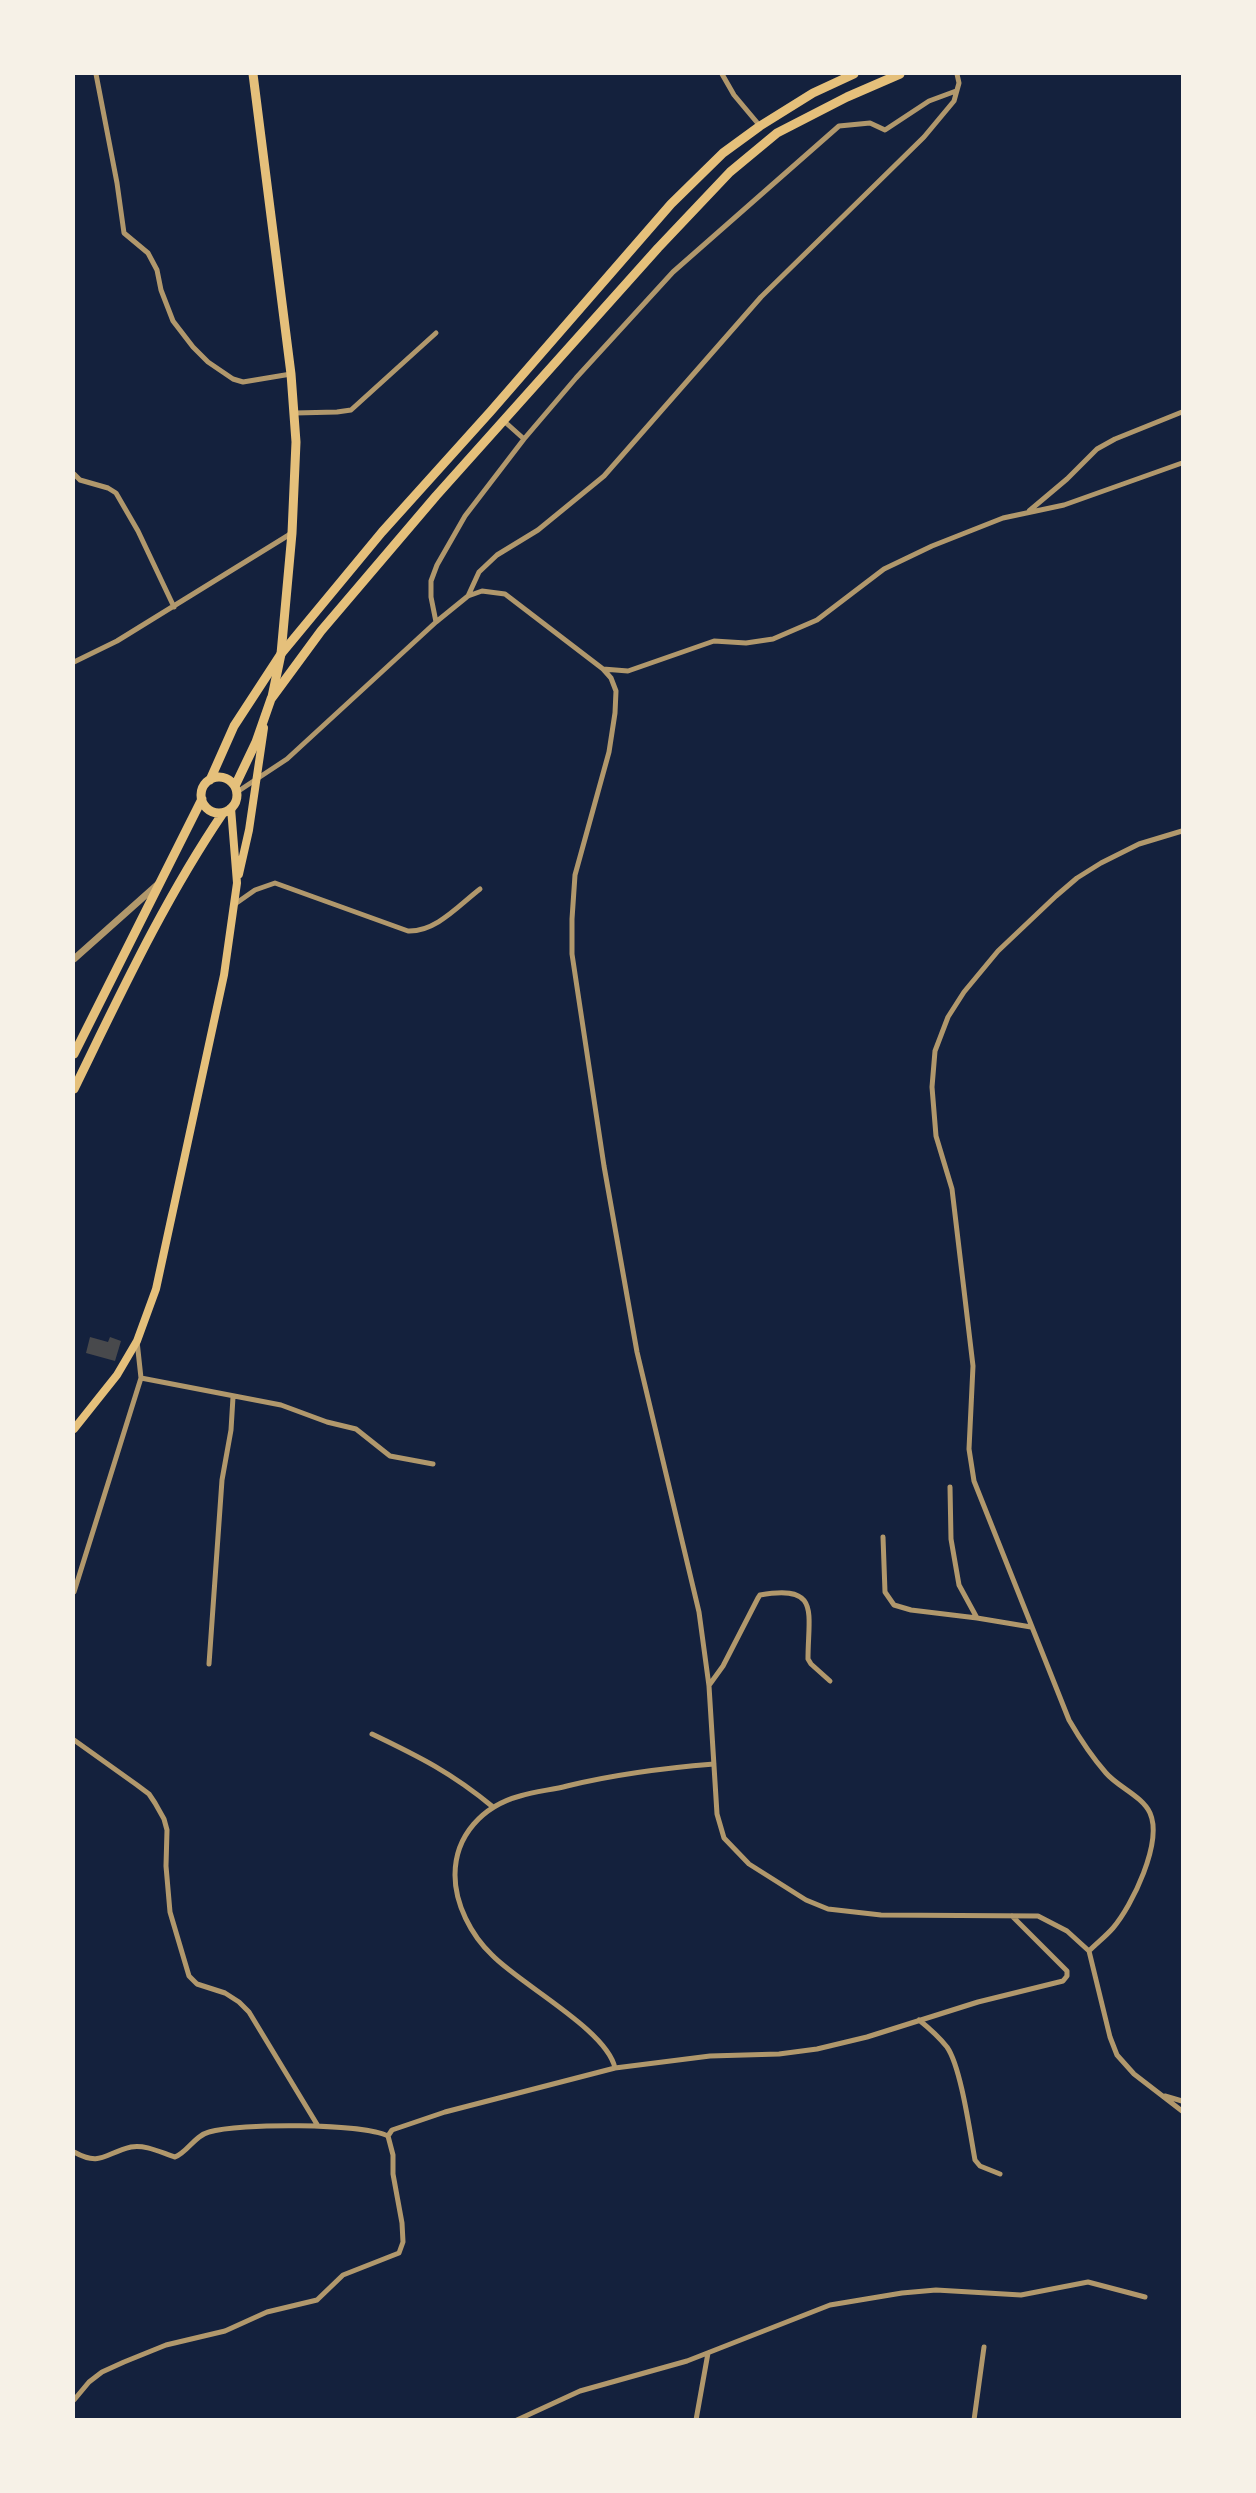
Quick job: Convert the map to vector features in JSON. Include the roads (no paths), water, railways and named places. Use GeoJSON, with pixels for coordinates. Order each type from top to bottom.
{"type":"FeatureCollection","features":[{"type":"Feature","properties":{"kind":"main road"},"geometry":{"type":"LineString","coordinates":[[74,1429],[117,1375],[137,1341],[156,1289],[224,975],[237,883],[250,830],[266,718],[281,654],[292,533],[295,413],[253,74]]}},
{"type":"Feature","properties":{"kind":"main road"},"geometry":{"type":"LineString","coordinates":[[74,1054],[202,799],[203,788],[210,780],[234,726],[281,654],[382,531],[491,411],[671,204],[723,153],[760,126],[813,93],[854,74]]}},
{"type":"Feature","properties":{"kind":"main road"},"geometry":{"type":"LineString","coordinates":[[271,699],[321,631],[436,496],[658,248],[730,172],[778,133],[846,97],[901,74]]}},
{"type":"Feature","properties":{"kind":"main road"},"geometry":{"type":"LineString","coordinates":[[74,1089],[192,858],[235,803],[236,789],[266,718]]}},
{"type":"Feature","properties":{"kind":"main road"},"geometry":{"type":"LineString","coordinates":[[210,780],[226,779],[236,789]]}},
{"type":"Feature","properties":{"kind":"main road"},"geometry":{"type":"LineString","coordinates":[[202,799],[207,808],[227,811]]}},
{"type":"Feature","properties":{"kind":"main road"},"geometry":{"type":"LineString","coordinates":[[227,811],[237,883]]}},
{"type":"Feature","properties":{"kind":"street"},"geometry":{"type":"LineString","coordinates":[[96,74],[124,233],[148,253],[152,260],[173,321],[208,362],[233,379],[243,382],[291,374]]}},
{"type":"Feature","properties":{"kind":"street"},"geometry":{"type":"LineString","coordinates":[[722,74],[734,95],[760,126]]}},
{"type":"Feature","properties":{"kind":"street"},"geometry":{"type":"LineString","coordinates":[[468,596],[479,572],[497,555],[538,530],[604,476],[731,329],[924,137],[954,101],[959,83],[957,74]]}},
{"type":"Feature","properties":{"kind":"street"},"geometry":{"type":"LineString","coordinates":[[436,622],[431,581],[436,565],[465,516],[524,439],[673,272],[839,127],[870,123],[885,130],[929,101],[956,90]]}},
{"type":"Feature","properties":{"kind":"street"},"geometry":{"type":"LineString","coordinates":[[295,413],[351,410],[436,333]]}},
{"type":"Feature","properties":{"kind":"street"},"geometry":{"type":"LineString","coordinates":[[1026,512],[1067,480],[1097,449],[1182,412]]}},
{"type":"Feature","properties":{"kind":"street"},"geometry":{"type":"LineString","coordinates":[[505,422],[524,439]]}},
{"type":"Feature","properties":{"kind":"street"},"geometry":{"type":"LineString","coordinates":[[603,669],[628,671],[714,641],[746,643],[773,639],[823,616],[870,579],[899,561],[959,534],[1003,518],[1064,505],[1182,463]]}},
{"type":"Feature","properties":{"kind":"street"},"geometry":{"type":"LineString","coordinates":[[74,474],[80,480],[116,493],[174,607]]}},
{"type":"Feature","properties":{"kind":"street"},"geometry":{"type":"LineString","coordinates":[[74,662],[174,607],[292,533]]}},
{"type":"Feature","properties":{"kind":"street"},"geometry":{"type":"LineString","coordinates":[[236,789],[255,782],[287,759],[436,622],[468,596],[482,591],[505,594],[611,678],[616,691],[609,751],[575,875],[572,919],[576,985],[637,1352],[693,1581],[709,1686],[717,1814],[724,1838],[749,1864],[806,1900],[842,1912],[1038,1916],[1052,1921],[1089,1951],[1110,2037],[1118,2054],[1133,2074],[1182,2110]]}},
{"type":"Feature","properties":{"kind":"street"},"geometry":{"type":"LineString","coordinates":[[1089,1951],[1114,1927],[1131,1899],[1153,1843],[1153,1825],[1150,1812],[1107,1775],[1069,1720],[974,1481],[969,1449],[973,1366],[953,1189],[936,1136],[932,1087],[935,1051],[948,1017],[964,992],[998,951],[1066,887],[1101,863],[1139,844],[1182,831]]}},
{"type":"Feature","properties":{"kind":"street"},"geometry":{"type":"LineString","coordinates":[[234,904],[255,890],[275,883],[408,930],[419,931],[431,927],[480,889]]}},
{"type":"Feature","properties":{"kind":"street"},"geometry":{"type":"LineString","coordinates":[[74,959],[158,884]]}},
{"type":"Feature","properties":{"kind":"street"},"geometry":{"type":"LineString","coordinates":[[74,1592],[141,1378],[137,1341]]}},
{"type":"Feature","properties":{"kind":"street"},"geometry":{"type":"LineString","coordinates":[[141,1378],[281,1405],[327,1422],[356,1429],[390,1456],[433,1464]]}},
{"type":"Feature","properties":{"kind":"street"},"geometry":{"type":"LineString","coordinates":[[209,1664],[222,1480],[231,1430],[233,1396]]}},
{"type":"Feature","properties":{"kind":"street"},"geometry":{"type":"LineString","coordinates":[[950,1487],[951,1539],[959,1585],[977,1618]]}},
{"type":"Feature","properties":{"kind":"street"},"geometry":{"type":"LineString","coordinates":[[883,1537],[885,1592],[894,1605],[911,1610],[1031,1627]]}},
{"type":"Feature","properties":{"kind":"street"},"geometry":{"type":"LineString","coordinates":[[709,1686],[723,1666],[760,1595],[779,1593],[797,1594],[805,1601],[809,1618],[808,1659],[830,1681]]}},
{"type":"Feature","properties":{"kind":"street"},"geometry":{"type":"LineString","coordinates":[[372,1734],[430,1762],[465,1784],[494,1807]]}},
{"type":"Feature","properties":{"kind":"street"},"geometry":{"type":"LineString","coordinates":[[74,1740],[149,1794],[155,1803],[167,1830],[166,1866],[170,1912],[189,1976],[197,1984],[225,1993],[249,2012],[318,2126]]}},
{"type":"Feature","properties":{"kind":"street"},"geometry":{"type":"LineString","coordinates":[[615,2068],[613,2060],[600,2041],[570,2015],[533,1990],[492,1955],[472,1932],[457,1892],[455,1859],[470,1828],[494,1807],[519,1796],[606,1776],[656,1768],[714,1764]]}},
{"type":"Feature","properties":{"kind":"street"},"geometry":{"type":"LineString","coordinates":[[388,2136],[401,2126],[445,2112],[615,2068],[710,2056],[797,2053],[867,2037],[978,2002],[1063,1980],[1067,1971],[1012,1916]]}},
{"type":"Feature","properties":{"kind":"street"},"geometry":{"type":"LineString","coordinates":[[919,2020],[939,2038],[953,2057],[975,2160],[981,2166],[1000,2174]]}},
{"type":"Feature","properties":{"kind":"street"},"geometry":{"type":"LineString","coordinates":[[1159,2094],[1182,2101]]}},
{"type":"Feature","properties":{"kind":"street"},"geometry":{"type":"LineString","coordinates":[[74,2151],[85,2158],[96,2160],[137,2147],[175,2157],[198,2137],[209,2132],[265,2126],[318,2126],[364,2130],[388,2136]]}},
{"type":"Feature","properties":{"kind":"street"},"geometry":{"type":"LineString","coordinates":[[74,2400],[89,2382],[113,2367],[166,2345],[225,2331],[267,2312],[317,2300],[343,2276],[399,2253],[403,2242],[402,2223],[388,2136]]}},
{"type":"Feature","properties":{"kind":"street"},"geometry":{"type":"LineString","coordinates":[[517,2420],[580,2391],[708,2353],[830,2305],[936,2290],[1021,2295],[1088,2282],[1144,2297]]}},
{"type":"Feature","properties":{"kind":"street"},"geometry":{"type":"LineString","coordinates":[[974,2420],[984,2347]]}},
{"type":"Feature","properties":{"kind":"street"},"geometry":{"type":"LineString","coordinates":[[696,2420],[708,2353]]}}]}
